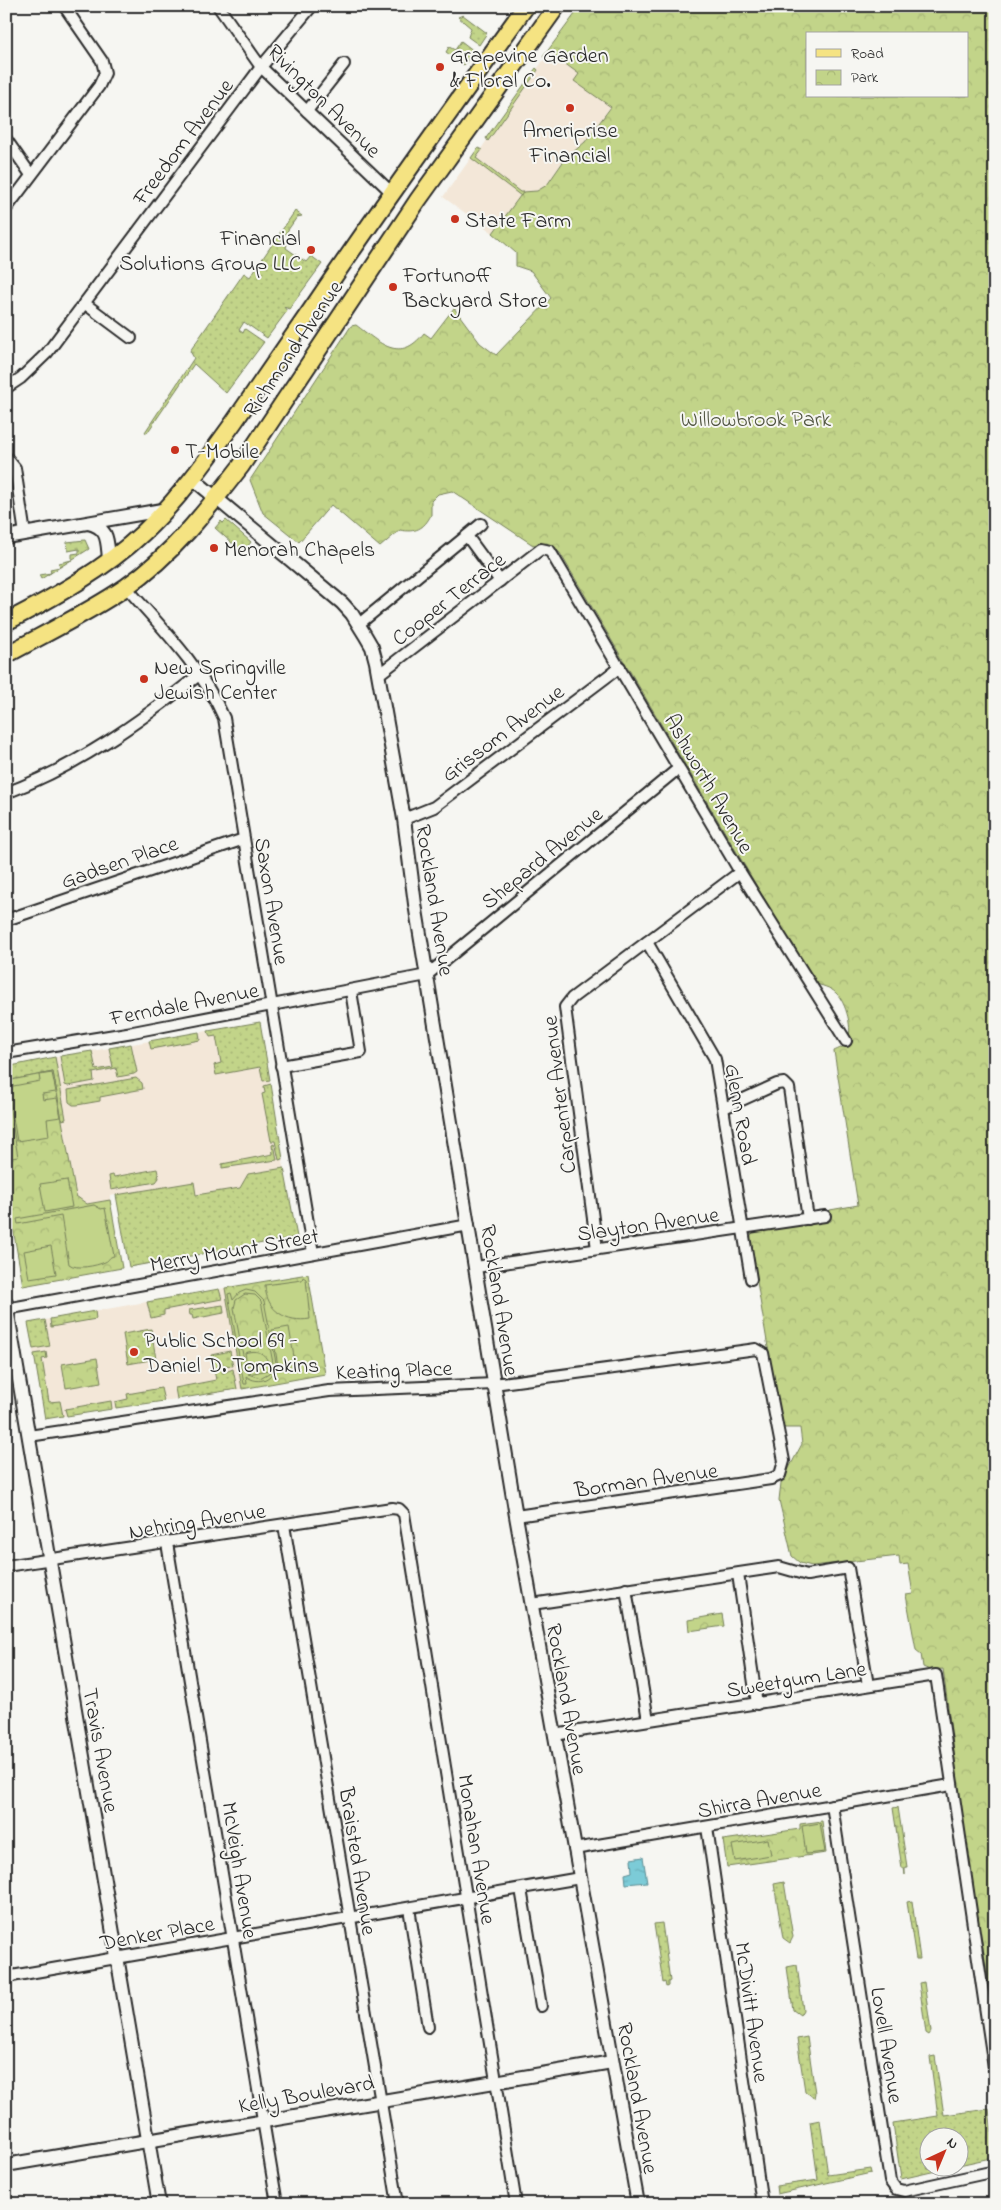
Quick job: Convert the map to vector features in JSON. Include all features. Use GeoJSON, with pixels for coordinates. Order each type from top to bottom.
{"type":"FeatureCollection","features":[{"type":"Feature","properties":{"kind":"main road","name":"Richmond Avenue"},"geometry":{"type":"LineString","coordinates":[[6,622],[72,584],[109,559],[141,535],[168,509],[263,380],[391,192],[526,6]]}},
{"type":"Feature","properties":{"kind":"main road","name":"Richmond Avenue"},"geometry":{"type":"LineString","coordinates":[[6,655],[126,587],[178,542],[216,498],[241,466],[418,200],[557,6]]}},
{"type":"Feature","properties":{"kind":"street"},"geometry":{"type":"LineString","coordinates":[[6,209],[99,86],[105,73],[102,61],[64,6]]}},
{"type":"Feature","properties":{"kind":"street","name":"Rivington Avenue"},"geometry":{"type":"LineString","coordinates":[[218,6],[261,68],[391,192]]}},
{"type":"Feature","properties":{"kind":"street","name":"Freedom Avenue"},"geometry":{"type":"LineString","coordinates":[[6,388],[36,366],[261,68],[312,6]]}},
{"type":"Feature","properties":{"kind":"street"},"geometry":{"type":"LineString","coordinates":[[307,111],[344,64]]}},
{"type":"Feature","properties":{"kind":"street"},"geometry":{"type":"LineString","coordinates":[[6,139],[31,175]]}},
{"type":"Feature","properties":{"kind":"street"},"geometry":{"type":"LineString","coordinates":[[84,304],[131,338]]}},
{"type":"Feature","properties":{"kind":"street"},"geometry":{"type":"LineString","coordinates":[[6,457],[15,468],[25,534]]}},
{"type":"Feature","properties":{"kind":"street","name":"Rockland Avenue"},"geometry":{"type":"LineString","coordinates":[[192,478],[336,597],[359,624],[372,647],[404,819],[415,904],[516,1516],[638,2204]]}},
{"type":"Feature","properties":{"kind":"street"},"geometry":{"type":"LineString","coordinates":[[6,537],[168,509]]}},
{"type":"Feature","properties":{"kind":"street"},"geometry":{"type":"LineString","coordinates":[[86,523],[101,528],[104,532],[109,559]]}},
{"type":"Feature","properties":{"kind":"street"},"geometry":{"type":"LineString","coordinates":[[359,624],[482,524]]}},
{"type":"Feature","properties":{"kind":"street"},"geometry":{"type":"LineString","coordinates":[[467,536],[500,581]]}},
{"type":"Feature","properties":{"kind":"street","name":"Cooper Terrace"},"geometry":{"type":"LineString","coordinates":[[378,675],[541,549]]}},
{"type":"Feature","properties":{"kind":"street","name":"Ashworth Avenue"},"geometry":{"type":"LineString","coordinates":[[541,549],[550,551],[740,872],[846,1040]]}},
{"type":"Feature","properties":{"kind":"street","name":"Saxon Avenue"},"geometry":{"type":"LineString","coordinates":[[126,587],[200,674],[216,699],[224,718],[313,1253]]}},
{"type":"Feature","properties":{"kind":"street","name":"Grissom Avenue"},"geometry":{"type":"LineString","coordinates":[[404,819],[434,807],[620,667]]}},
{"type":"Feature","properties":{"kind":"street"},"geometry":{"type":"LineString","coordinates":[[6,793],[48,775],[115,738],[200,674]]}},
{"type":"Feature","properties":{"kind":"street","name":"Shepard Avenue"},"geometry":{"type":"LineString","coordinates":[[427,975],[679,768]]}},
{"type":"Feature","properties":{"kind":"street","name":"Gadsen Place"},"geometry":{"type":"LineString","coordinates":[[6,920],[244,839]]}},
{"type":"Feature","properties":{"kind":"street","name":"Carpenter Avenue"},"geometry":{"type":"LineString","coordinates":[[597,1249],[564,1012],[566,1003],[740,872]]}},
{"type":"Feature","properties":{"kind":"street","name":"Glenn Road"},"geometry":{"type":"LineString","coordinates":[[647,942],[715,1059],[751,1279]]}},
{"type":"Feature","properties":{"kind":"street","name":"Ferndale Avenue"},"geometry":{"type":"LineString","coordinates":[[6,1053],[133,1032],[427,975]]}},
{"type":"Feature","properties":{"kind":"street"},"geometry":{"type":"LineString","coordinates":[[281,1066],[361,1052],[351,991]]}},
{"type":"Feature","properties":{"kind":"street"},"geometry":{"type":"LineString","coordinates":[[724,1108],[777,1084],[784,1083],[789,1088],[808,1218]]}},
{"type":"Feature","properties":{"kind":"street","name":"Slayton Avenue"},"geometry":{"type":"LineString","coordinates":[[476,1267],[825,1216]]}},
{"type":"Feature","properties":{"kind":"street","name":"Merry Mount Street"},"geometry":{"type":"LineString","coordinates":[[7,1307],[469,1226]]}},
{"type":"Feature","properties":{"kind":"street","name":"Travis Avenue"},"geometry":{"type":"LineString","coordinates":[[7,1307],[146,2141],[159,2204]]}},
{"type":"Feature","properties":{"kind":"street","name":"Keating Place"},"geometry":{"type":"LineString","coordinates":[[29,1436],[329,1391],[494,1384],[749,1350],[762,1352],[784,1461],[780,1475]]}},
{"type":"Feature","properties":{"kind":"street","name":"Borman Avenue"},"geometry":{"type":"LineString","coordinates":[[516,1516],[771,1480],[780,1475]]}},
{"type":"Feature","properties":{"kind":"street","name":"Nehring Avenue"},"geometry":{"type":"LineString","coordinates":[[6,1566],[392,1508]]}},
{"type":"Feature","properties":{"kind":"street","name":"Monahan Avenue"},"geometry":{"type":"LineString","coordinates":[[392,1508],[404,1514],[407,1525],[498,2081],[516,2204]]}},
{"type":"Feature","properties":{"kind":"street","name":"Braisted Avenue"},"geometry":{"type":"LineString","coordinates":[[284,1525],[398,2204]]}},
{"type":"Feature","properties":{"kind":"street","name":"McVeigh Avenue"},"geometry":{"type":"LineString","coordinates":[[167,1543],[277,2204]]}},
{"type":"Feature","properties":{"kind":"street"},"geometry":{"type":"LineString","coordinates":[[532,1604],[626,1588],[779,1567],[807,1575],[848,1568],[868,1685]]}},
{"type":"Feature","properties":{"kind":"street"},"geometry":{"type":"LineString","coordinates":[[738,1574],[757,1704]]}},
{"type":"Feature","properties":{"kind":"street"},"geometry":{"type":"LineString","coordinates":[[626,1588],[648,1720]]}},
{"type":"Feature","properties":{"kind":"street","name":"Sweetgum Lane"},"geometry":{"type":"LineString","coordinates":[[554,1735],[936,1676],[951,1784]]}},
{"type":"Feature","properties":{"kind":"street"},"geometry":{"type":"LineString","coordinates":[[951,1784],[995,2074]]}},
{"type":"Feature","properties":{"kind":"street","name":"Shirra Avenue"},"geometry":{"type":"LineString","coordinates":[[574,1850],[951,1784]]}},
{"type":"Feature","properties":{"kind":"street","name":"Lovell Avenue"},"geometry":{"type":"LineString","coordinates":[[832,1805],[890,2181],[896,2189],[904,2191],[995,2171]]}},
{"type":"Feature","properties":{"kind":"street","name":"McDivitt Avenue"},"geometry":{"type":"LineString","coordinates":[[707,1827],[762,2204]]}},
{"type":"Feature","properties":{"kind":"street","name":"Denker Place"},"geometry":{"type":"LineString","coordinates":[[6,1977],[580,1878]]}},
{"type":"Feature","properties":{"kind":"street"},"geometry":{"type":"LineString","coordinates":[[521,1889],[541,2006]]}},
{"type":"Feature","properties":{"kind":"street"},"geometry":{"type":"LineString","coordinates":[[409,1908],[428,2027]]}},
{"type":"Feature","properties":{"kind":"street","name":"Kelly Boulevard"},"geometry":{"type":"LineString","coordinates":[[6,2165],[612,2062]]}},
{"type":"Feature","properties":{"kind":"shaded area"},"geometry":{"type":"Polygon","coordinates":[[[552,54],[579,74],[575,81],[611,106],[585,142],[564,159],[547,185],[537,191],[523,192],[493,233],[443,197],[478,148],[481,149],[487,140],[486,138],[536,68],[545,58],[552,54]]]}},
{"type":"Feature","properties":{"kind":"shaded area"},"geometry":{"type":"Polygon","coordinates":[[[260,1022],[284,1168],[248,1174],[240,1188],[196,1195],[194,1182],[110,1196],[110,1200],[87,1204],[76,1196],[51,1058],[260,1022]]]}},
{"type":"Feature","properties":{"kind":"shaded area","name":"Public School 69 - Daniel D. Tompkins"},"geometry":{"type":"Polygon","coordinates":[[[225,1288],[242,1389],[45,1419],[28,1323],[225,1288]]]}},
{"type":"Feature","properties":{"kind":"green space","name":"Willowbrook Park"},"geometry":{"type":"Polygon","coordinates":[[[581,6],[995,6],[995,2031],[986,1965],[970,1875],[943,1669],[930,1670],[923,1667],[921,1654],[916,1650],[906,1595],[913,1594],[908,1564],[900,1565],[899,1556],[812,1566],[800,1563],[792,1556],[779,1500],[781,1483],[802,1444],[800,1428],[785,1428],[781,1425],[750,1240],[754,1232],[831,1221],[830,1210],[858,1205],[834,1051],[845,1045],[849,1037],[848,1017],[843,1003],[834,991],[814,983],[560,553],[547,543],[533,545],[452,491],[438,494],[431,501],[431,515],[422,527],[410,531],[400,530],[380,547],[331,505],[299,542],[263,513],[250,480],[351,326],[356,325],[382,344],[398,349],[407,347],[424,333],[431,338],[454,308],[480,343],[496,355],[551,298],[531,271],[516,266],[516,253],[493,233],[523,192],[537,191],[547,185],[565,159],[585,142],[611,107],[574,81],[579,74],[552,54],[543,57],[581,6]]]}},
{"type":"Feature","properties":{"kind":"green space"},"geometry":{"type":"Polygon","coordinates":[[[463,15],[487,33],[479,45],[468,37],[471,28],[458,17],[463,15]]]}},
{"type":"Feature","properties":{"kind":"green space"},"geometry":{"type":"Polygon","coordinates":[[[461,41],[474,51],[464,65],[446,52],[449,47],[455,50],[461,41]]]}},
{"type":"Feature","properties":{"kind":"green space"},"geometry":{"type":"Polygon","coordinates":[[[536,68],[538,70],[488,141],[486,138],[536,68]]]}},
{"type":"Feature","properties":{"kind":"green space"},"geometry":{"type":"Polygon","coordinates":[[[478,148],[482,150],[476,158],[520,192],[523,192],[521,196],[471,158],[478,148]]]}},
{"type":"Feature","properties":{"kind":"green space"},"geometry":{"type":"Polygon","coordinates":[[[295,211],[302,216],[297,217],[281,240],[287,244],[286,248],[306,262],[311,256],[322,264],[289,309],[284,307],[287,311],[267,338],[244,322],[239,330],[243,333],[245,329],[264,342],[226,393],[194,364],[147,433],[145,432],[194,358],[190,351],[244,273],[250,277],[295,211]]]}},
{"type":"Feature","properties":{"kind":"green space"},"geometry":{"type":"Polygon","coordinates":[[[226,520],[251,542],[243,553],[215,528],[221,521],[223,523],[226,520]]]}},
{"type":"Feature","properties":{"kind":"green space"},"geometry":{"type":"Polygon","coordinates":[[[85,540],[89,549],[72,560],[72,554],[79,553],[79,549],[68,551],[67,542],[85,540]]]}},
{"type":"Feature","properties":{"kind":"green space"},"geometry":{"type":"Polygon","coordinates":[[[71,560],[51,573],[50,569],[60,567],[59,563],[71,560]]]}},
{"type":"Feature","properties":{"kind":"green space"},"geometry":{"type":"Polygon","coordinates":[[[50,573],[41,579],[39,575],[50,573]]]}},
{"type":"Feature","properties":{"kind":"green space"},"geometry":{"type":"Polygon","coordinates":[[[260,1022],[270,1080],[263,1081],[260,1067],[216,1075],[214,1065],[221,1063],[216,1036],[210,1037],[208,1031],[260,1022]]]}},
{"type":"Feature","properties":{"kind":"green space"},"geometry":{"type":"Polygon","coordinates":[[[199,1032],[200,1040],[151,1049],[149,1041],[199,1032]]]}},
{"type":"Feature","properties":{"kind":"green space"},"geometry":{"type":"Polygon","coordinates":[[[131,1044],[137,1072],[134,1074],[118,1077],[116,1068],[93,1073],[94,1081],[65,1085],[60,1056],[92,1051],[96,1070],[113,1067],[109,1048],[131,1044]]]}},
{"type":"Feature","properties":{"kind":"green space"},"geometry":{"type":"Polygon","coordinates":[[[55,1057],[66,1119],[62,1120],[53,1072],[6,1081],[6,1067],[55,1057]]]}},
{"type":"Feature","properties":{"kind":"green space"},"geometry":{"type":"Polygon","coordinates":[[[53,1072],[76,1196],[87,1204],[110,1200],[122,1268],[23,1286],[6,1188],[6,1081],[53,1072]]]}},
{"type":"Feature","properties":{"kind":"green space"},"geometry":{"type":"Polygon","coordinates":[[[52,1073],[56,1092],[42,1094],[43,1100],[57,1098],[61,1117],[47,1119],[49,1136],[17,1141],[8,1087],[40,1081],[39,1075],[52,1073]]]}},
{"type":"Feature","properties":{"kind":"green space"},"geometry":{"type":"Polygon","coordinates":[[[136,1078],[142,1083],[143,1089],[100,1097],[100,1101],[77,1105],[69,1102],[68,1090],[136,1078]]]}},
{"type":"Feature","properties":{"kind":"green space"},"geometry":{"type":"Polygon","coordinates":[[[271,1084],[283,1159],[279,1160],[275,1141],[271,1141],[262,1094],[265,1093],[264,1086],[271,1084]]]}},
{"type":"Feature","properties":{"kind":"green space"},"geometry":{"type":"Polygon","coordinates":[[[6,1087],[18,1157],[6,1159],[6,1087]]]}},
{"type":"Feature","properties":{"kind":"green space"},"geometry":{"type":"Polygon","coordinates":[[[274,1144],[277,1160],[222,1168],[222,1164],[273,1154],[272,1145],[274,1144]]]}},
{"type":"Feature","properties":{"kind":"green space"},"geometry":{"type":"Polygon","coordinates":[[[284,1168],[297,1237],[129,1267],[116,1195],[194,1182],[196,1195],[240,1188],[248,1174],[284,1168]]]}},
{"type":"Feature","properties":{"kind":"green space"},"geometry":{"type":"Polygon","coordinates":[[[157,1169],[159,1178],[156,1182],[111,1190],[109,1176],[113,1175],[114,1177],[157,1169]]]}},
{"type":"Feature","properties":{"kind":"green space"},"geometry":{"type":"Polygon","coordinates":[[[67,1180],[72,1207],[45,1212],[40,1184],[67,1180]]]}},
{"type":"Feature","properties":{"kind":"green space"},"geometry":{"type":"Polygon","coordinates":[[[94,1205],[101,1209],[105,1208],[114,1256],[97,1265],[76,1267],[69,1264],[61,1216],[18,1224],[17,1219],[94,1205]]]}},
{"type":"Feature","properties":{"kind":"green space"},"geometry":{"type":"Polygon","coordinates":[[[51,1246],[56,1274],[29,1278],[24,1251],[51,1246]]]}},
{"type":"Feature","properties":{"kind":"green space"},"geometry":{"type":"Polygon","coordinates":[[[308,1274],[325,1374],[242,1389],[225,1288],[308,1274]]]}},
{"type":"Feature","properties":{"kind":"green space"},"geometry":{"type":"Polygon","coordinates":[[[303,1277],[306,1279],[310,1319],[302,1320],[286,1317],[279,1313],[269,1302],[265,1285],[302,1280],[303,1277]]]}},
{"type":"Feature","properties":{"kind":"green space"},"geometry":{"type":"Polygon","coordinates":[[[219,1289],[222,1299],[164,1310],[164,1315],[151,1318],[147,1302],[219,1289]]]}},
{"type":"Feature","properties":{"kind":"green space"},"geometry":{"type":"Polygon","coordinates":[[[246,1290],[255,1292],[264,1301],[276,1363],[275,1369],[269,1377],[256,1380],[246,1376],[247,1384],[244,1384],[228,1294],[231,1293],[233,1300],[239,1293],[246,1290]],[[245,1294],[236,1300],[234,1308],[246,1371],[248,1371],[245,1353],[259,1352],[265,1357],[269,1365],[269,1370],[248,1374],[260,1378],[269,1373],[273,1363],[261,1301],[255,1295],[245,1294]]]}},
{"type":"Feature","properties":{"kind":"green space"},"geometry":{"type":"Polygon","coordinates":[[[223,1305],[224,1313],[193,1319],[192,1315],[190,1315],[189,1310],[223,1305]]]}},
{"type":"Feature","properties":{"kind":"green space"},"geometry":{"type":"Polygon","coordinates":[[[95,1311],[96,1319],[51,1327],[50,1319],[95,1311]]]}},
{"type":"Feature","properties":{"kind":"green space"},"geometry":{"type":"Polygon","coordinates":[[[45,1320],[50,1346],[33,1349],[28,1323],[45,1320]]]}},
{"type":"Feature","properties":{"kind":"green space"},"geometry":{"type":"Polygon","coordinates":[[[289,1327],[295,1363],[278,1366],[272,1330],[289,1327]]]}},
{"type":"Feature","properties":{"kind":"green space"},"geometry":{"type":"Polygon","coordinates":[[[151,1329],[156,1359],[128,1364],[123,1334],[151,1329]]]}},
{"type":"Feature","properties":{"kind":"green space"},"geometry":{"type":"Polygon","coordinates":[[[230,1351],[233,1366],[224,1365],[220,1368],[223,1373],[233,1369],[237,1389],[177,1399],[175,1388],[216,1380],[211,1355],[230,1351]]]}},
{"type":"Feature","properties":{"kind":"green space"},"geometry":{"type":"Polygon","coordinates":[[[46,1352],[47,1358],[42,1359],[49,1402],[60,1401],[63,1416],[45,1419],[34,1354],[46,1352]]]}},
{"type":"Feature","properties":{"kind":"green space"},"geometry":{"type":"Polygon","coordinates":[[[97,1358],[101,1382],[66,1388],[62,1364],[97,1358]]]}},
{"type":"Feature","properties":{"kind":"green space"},"geometry":{"type":"Polygon","coordinates":[[[161,1388],[164,1401],[116,1408],[115,1402],[128,1399],[127,1394],[161,1388]]]}},
{"type":"Feature","properties":{"kind":"green space"},"geometry":{"type":"Polygon","coordinates":[[[111,1401],[112,1409],[67,1416],[65,1409],[111,1401]]]}},
{"type":"Feature","properties":{"kind":"green space"},"geometry":{"type":"Polygon","coordinates":[[[722,1614],[724,1626],[689,1631],[688,1620],[722,1614]]]}},
{"type":"Feature","properties":{"kind":"green space"},"geometry":{"type":"Polygon","coordinates":[[[898,1807],[907,1867],[905,1867],[905,1875],[904,1868],[902,1868],[893,1808],[898,1807]]]}},
{"type":"Feature","properties":{"kind":"green space"},"geometry":{"type":"Polygon","coordinates":[[[822,1821],[826,1853],[727,1867],[723,1840],[800,1829],[800,1824],[822,1821]]]}},
{"type":"Feature","properties":{"kind":"green space"},"geometry":{"type":"Polygon","coordinates":[[[820,1823],[825,1852],[806,1854],[802,1826],[820,1823]]]}},
{"type":"Feature","properties":{"kind":"green space"},"geometry":{"type":"Polygon","coordinates":[[[768,1839],[771,1855],[735,1861],[732,1845],[768,1839]]]}},
{"type":"Feature","properties":{"kind":"green space"},"geometry":{"type":"Polygon","coordinates":[[[784,1882],[793,1937],[790,1943],[783,1938],[774,1884],[784,1882]]]}},
{"type":"Feature","properties":{"kind":"green space"},"geometry":{"type":"Polygon","coordinates":[[[912,1901],[920,1959],[916,1959],[907,1902],[912,1901]]]}},
{"type":"Feature","properties":{"kind":"green space"},"geometry":{"type":"Polygon","coordinates":[[[662,1923],[670,1981],[666,1987],[665,1982],[663,1983],[654,1924],[662,1923]]]}},
{"type":"Feature","properties":{"kind":"green space"},"geometry":{"type":"Polygon","coordinates":[[[797,1965],[803,2010],[800,2015],[793,2010],[787,1967],[797,1965]]]}},
{"type":"Feature","properties":{"kind":"green space"},"geometry":{"type":"Polygon","coordinates":[[[924,1982],[931,2032],[929,2035],[926,2033],[919,1983],[924,1982]]]}},
{"type":"Feature","properties":{"kind":"green space"},"geometry":{"type":"Polygon","coordinates":[[[807,2037],[815,2093],[814,2098],[805,2091],[797,2039],[807,2037]]]}},
{"type":"Feature","properties":{"kind":"green space"},"geometry":{"type":"Polygon","coordinates":[[[935,2056],[944,2115],[989,2109],[995,2157],[968,2163],[968,2128],[918,2128],[918,2175],[901,2179],[893,2123],[938,2116],[930,2057],[935,2056]]]}},
{"type":"Feature","properties":{"kind":"green space"},"geometry":{"type":"Polygon","coordinates":[[[820,2120],[828,2175],[870,2169],[871,2173],[777,2194],[776,2186],[818,2180],[810,2122],[820,2120]]]}},
{"type":"Feature","properties":{"kind":"water"},"geometry":{"type":"Polygon","coordinates":[[[643,1857],[647,1882],[626,1884],[625,1874],[632,1872],[631,1859],[643,1857]]]}},
{"type":"Feature","properties":{"kind":"place","name":"Grapevine Garden & Floral Co."},"geometry":{"type":"Point","coordinates":[440,67]}},
{"type":"Feature","properties":{"kind":"place","name":"Ameriprise Financial"},"geometry":{"type":"Point","coordinates":[570,108]}},
{"type":"Feature","properties":{"kind":"place","name":"State Farm"},"geometry":{"type":"Point","coordinates":[455,219]}},
{"type":"Feature","properties":{"kind":"place","name":"Financial Solutions Group LLC"},"geometry":{"type":"Point","coordinates":[311,250]}},
{"type":"Feature","properties":{"kind":"place","name":"Fortunoff Backyard Store"},"geometry":{"type":"Point","coordinates":[393,287]}},
{"type":"Feature","properties":{"kind":"place","name":"T-Mobile"},"geometry":{"type":"Point","coordinates":[175,450]}},
{"type":"Feature","properties":{"kind":"place","name":"Menorah Chapels"},"geometry":{"type":"Point","coordinates":[214,548]}},
{"type":"Feature","properties":{"kind":"place","name":"New Springville Jewish Center"},"geometry":{"type":"Point","coordinates":[144,679]}},
{"type":"Feature","properties":{"kind":"place","name":"Public School 69 - Daniel D. Tompkins"},"geometry":{"type":"Point","coordinates":[134,1352]}}]}
